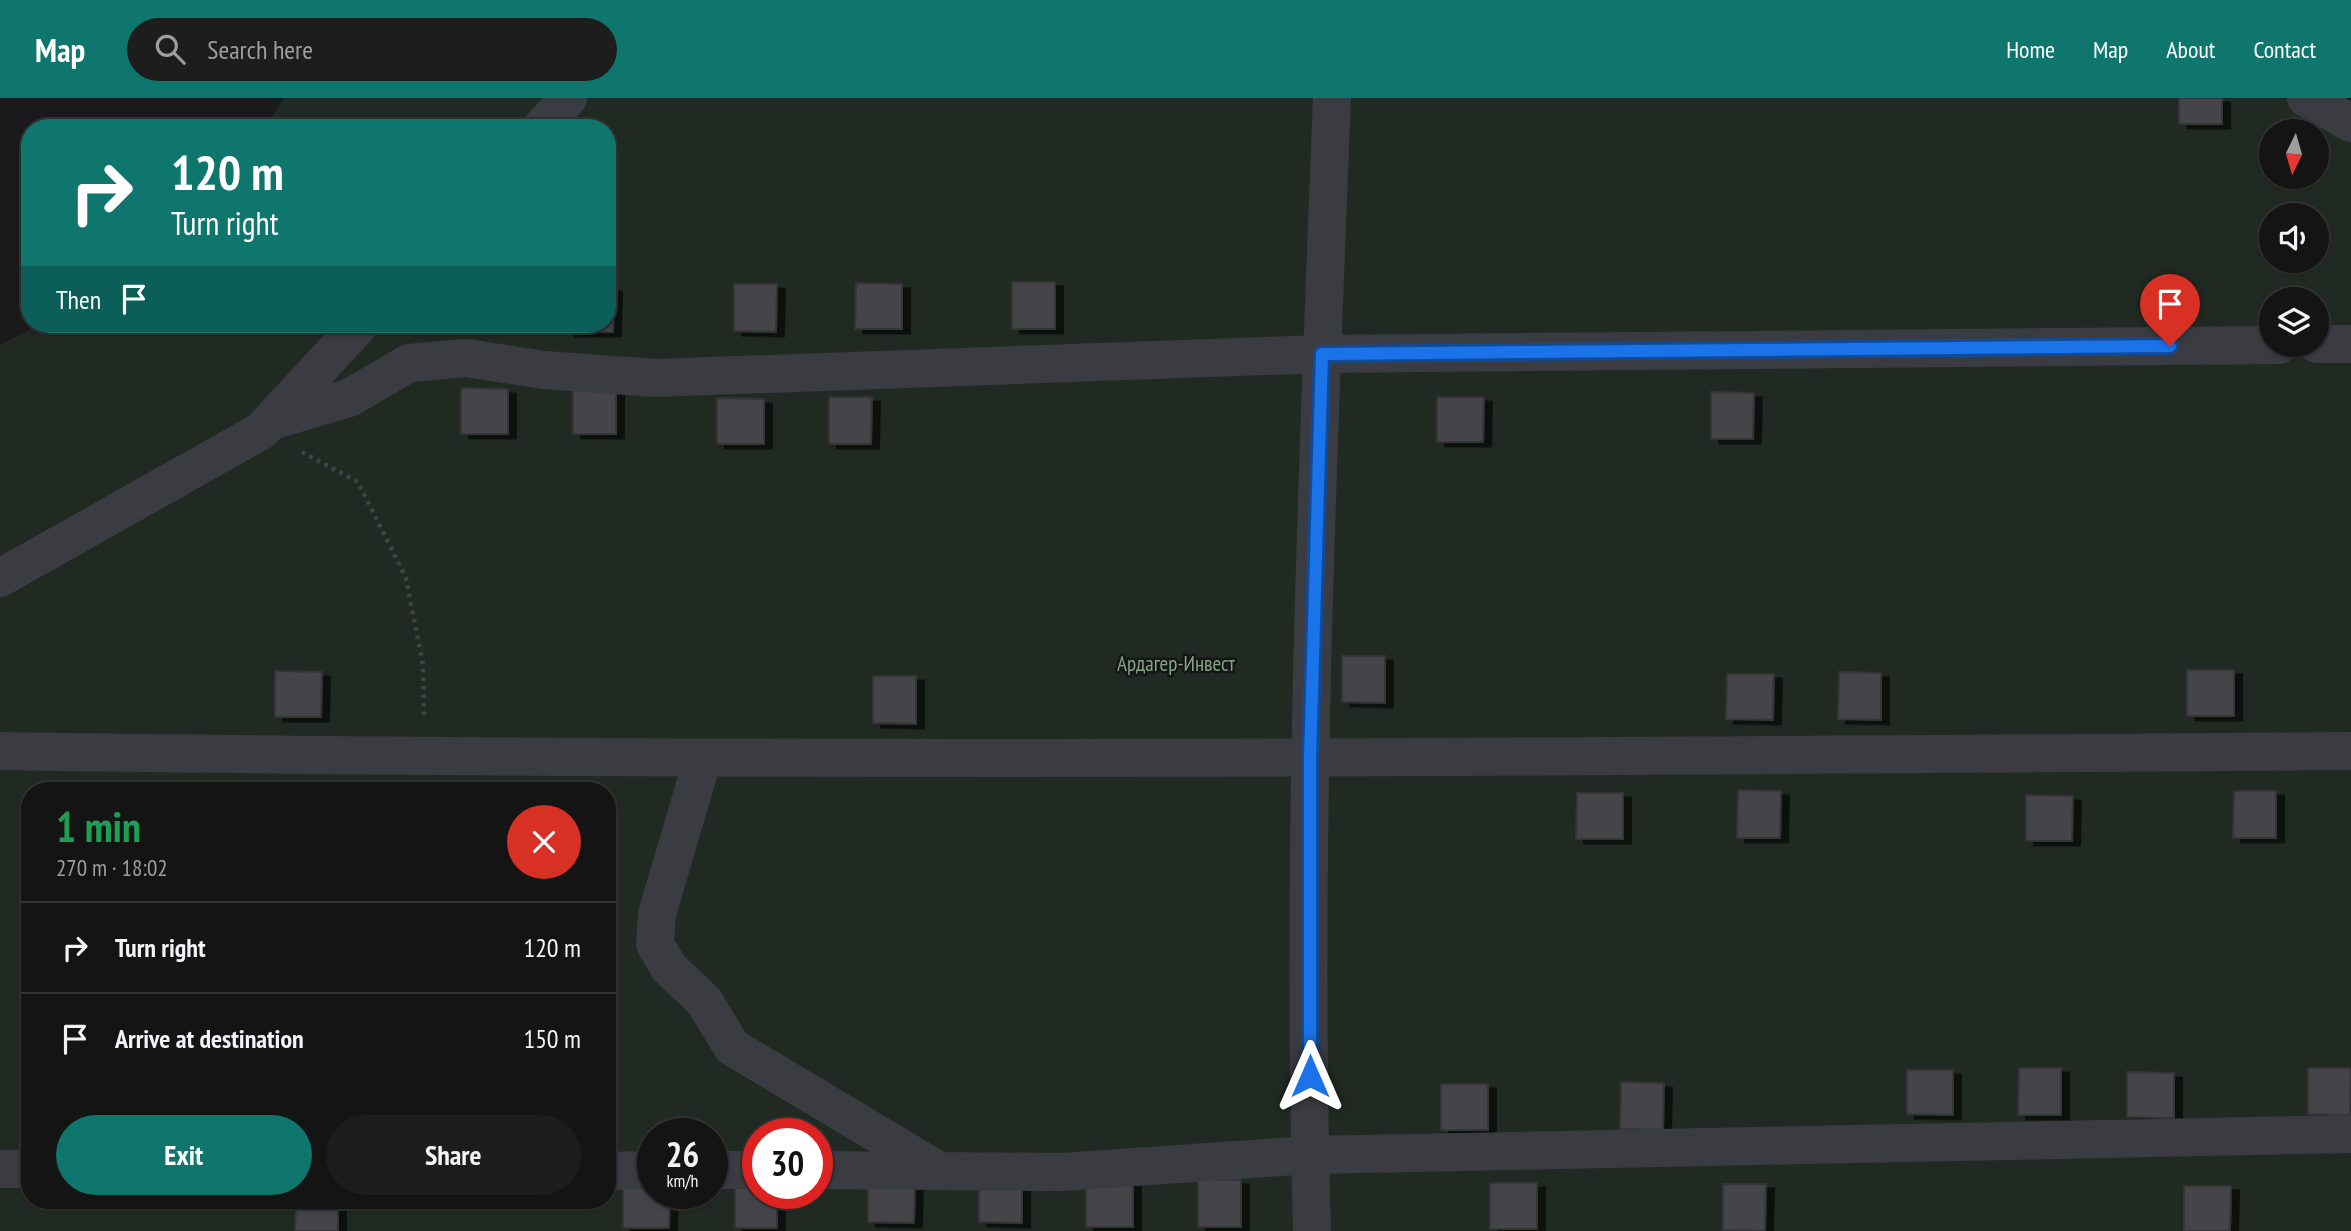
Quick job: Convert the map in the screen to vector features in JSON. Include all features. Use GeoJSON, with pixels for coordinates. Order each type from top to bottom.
{"type":"FeatureCollection","features":[{"type":"Feature","properties":{"kind":"street"},"geometry":{"type":"LineString","coordinates":[[549,119],[568,98]]}},
{"type":"Feature","properties":{"kind":"street"},"geometry":{"type":"LineString","coordinates":[[1312,1231],[1310,759],[1332,98]]}},
{"type":"Feature","properties":{"kind":"street"},"geometry":{"type":"LineString","coordinates":[[2306,98],[2351,123]]}},
{"type":"Feature","properties":{"kind":"street"},"geometry":{"type":"LineString","coordinates":[[266,426],[352,333]]}},
{"type":"Feature","properties":{"kind":"street"},"geometry":{"type":"LineString","coordinates":[[2329,344],[2351,344]]}},
{"type":"Feature","properties":{"kind":"street"},"geometry":{"type":"LineString","coordinates":[[0,578],[266,426],[349,398],[409,363],[466,359],[544,370],[655,378],[1322,354],[2259,345]]}},
{"type":"Feature","properties":{"kind":"street"},"geometry":{"type":"LineString","coordinates":[[0,751],[424,758],[1310,759],[2351,751]]}},
{"type":"Feature","properties":{"kind":"street"},"geometry":{"type":"LineString","coordinates":[[704,758],[657,914],[655,944],[669,968],[704,1001],[732,1047],[936,1169]]}},
{"type":"Feature","properties":{"kind":"street"},"geometry":{"type":"LineString","coordinates":[[833,1170],[1062,1172],[1310,1155],[2351,1134]]}},
{"type":"Feature","properties":{"kind":"street"},"geometry":{"type":"LineString","coordinates":[[0,1169],[21,1169]]}},
{"type":"Feature","properties":{"kind":"street"},"geometry":{"type":"LineString","coordinates":[[616,1171],[637,1171]]}},
{"type":"Feature","properties":{"kind":"path"},"geometry":{"type":"LineString","coordinates":[[266,426],[358,482],[406,578],[423,665],[424,758]]}},
{"type":"Feature","properties":{"kind":"green space","name":"Ардагер-Инвест"},"geometry":{"type":"Polygon","coordinates":[[[284,98],[2286,98],[2323,119],[2259,119],[2259,189],[2329,189],[2329,122],[2351,135],[2351,1231],[0,1231],[0,345],[23,333],[616,333],[616,119],[271,119],[284,98]]]}},
{"type":"Feature","properties":{"kind":"building"},"geometry":{"type":"Polygon","coordinates":[[[2179,98],[2222,98],[2222,124],[2179,124],[2179,98]]]}},
{"type":"Feature","properties":{"kind":"building"},"geometry":{"type":"Polygon","coordinates":[[[1012,282],[1055,282],[1055,329],[1012,329],[1012,282]]]}},
{"type":"Feature","properties":{"kind":"building"},"geometry":{"type":"Polygon","coordinates":[[[856,283],[902,284],[902,329],[855,329],[856,283]]]}},
{"type":"Feature","properties":{"kind":"building"},"geometry":{"type":"Polygon","coordinates":[[[734,284],[777,284],[776,332],[734,331],[734,284]]]}},
{"type":"Feature","properties":{"kind":"building"},"geometry":{"type":"Polygon","coordinates":[[[573,387],[616,387],[616,434],[573,434],[573,387]]]}},
{"type":"Feature","properties":{"kind":"building"},"geometry":{"type":"Polygon","coordinates":[[[461,388],[508,389],[508,434],[461,434],[461,388]]]}},
{"type":"Feature","properties":{"kind":"building"},"geometry":{"type":"Polygon","coordinates":[[[1711,392],[1754,393],[1753,439],[1711,439],[1711,392]]]}},
{"type":"Feature","properties":{"kind":"building"},"geometry":{"type":"Polygon","coordinates":[[[829,397],[872,397],[871,444],[829,444],[829,397]]]}},
{"type":"Feature","properties":{"kind":"building"},"geometry":{"type":"Polygon","coordinates":[[[1437,397],[1484,397],[1483,442],[1437,442],[1437,397]]]}},
{"type":"Feature","properties":{"kind":"building"},"geometry":{"type":"Polygon","coordinates":[[[717,398],[764,399],[764,444],[717,444],[717,398]]]}},
{"type":"Feature","properties":{"kind":"building"},"geometry":{"type":"Polygon","coordinates":[[[1342,656],[1385,656],[1385,703],[1342,702],[1342,656]]]}},
{"type":"Feature","properties":{"kind":"building"},"geometry":{"type":"Polygon","coordinates":[[[2187,670],[2234,670],[2234,716],[2187,716],[2187,670]]]}},
{"type":"Feature","properties":{"kind":"building"},"geometry":{"type":"Polygon","coordinates":[[[275,671],[322,672],[321,717],[275,717],[275,671]]]}},
{"type":"Feature","properties":{"kind":"building"},"geometry":{"type":"Polygon","coordinates":[[[1839,672],[1881,673],[1881,720],[1838,719],[1839,672]]]}},
{"type":"Feature","properties":{"kind":"building"},"geometry":{"type":"Polygon","coordinates":[[[1727,674],[1774,674],[1773,720],[1726,719],[1727,674]]]}},
{"type":"Feature","properties":{"kind":"building"},"geometry":{"type":"Polygon","coordinates":[[[873,676],[916,676],[916,724],[873,723],[873,676]]]}},
{"type":"Feature","properties":{"kind":"building"},"geometry":{"type":"Polygon","coordinates":[[[1738,790],[1781,791],[1780,838],[1737,838],[1738,790]]]}},
{"type":"Feature","properties":{"kind":"building"},"geometry":{"type":"Polygon","coordinates":[[[2234,791],[2276,791],[2276,838],[2233,838],[2234,791]]]}},
{"type":"Feature","properties":{"kind":"building"},"geometry":{"type":"Polygon","coordinates":[[[1577,793],[1623,793],[1623,839],[1576,839],[1577,793]]]}},
{"type":"Feature","properties":{"kind":"building"},"geometry":{"type":"Polygon","coordinates":[[[2026,795],[2073,796],[2072,841],[2026,841],[2026,795]]]}},
{"type":"Feature","properties":{"kind":"building"},"geometry":{"type":"Polygon","coordinates":[[[2019,1068],[2061,1068],[2061,1115],[2018,1115],[2019,1068]]]}},
{"type":"Feature","properties":{"kind":"building"},"geometry":{"type":"Polygon","coordinates":[[[2308,1068],[2351,1068],[2350,1115],[2308,1114],[2308,1068]]]}},
{"type":"Feature","properties":{"kind":"building"},"geometry":{"type":"Polygon","coordinates":[[[1907,1070],[1953,1070],[1953,1115],[1907,1114],[1907,1070]]]}},
{"type":"Feature","properties":{"kind":"building"},"geometry":{"type":"Polygon","coordinates":[[[2127,1072],[2174,1073],[2174,1118],[2127,1117],[2127,1072]]]}},
{"type":"Feature","properties":{"kind":"building"},"geometry":{"type":"Polygon","coordinates":[[[1621,1082],[1664,1083],[1663,1130],[1620,1129],[1621,1082]]]}},
{"type":"Feature","properties":{"kind":"building"},"geometry":{"type":"Polygon","coordinates":[[[1441,1084],[1488,1084],[1488,1130],[1441,1130],[1441,1084]]]}},
{"type":"Feature","properties":{"kind":"building"},"geometry":{"type":"Polygon","coordinates":[[[979,1176],[1022,1176],[1022,1223],[979,1222],[979,1176]]]}},
{"type":"Feature","properties":{"kind":"building"},"geometry":{"type":"Polygon","coordinates":[[[868,1177],[915,1177],[914,1223],[868,1222],[868,1177]]]}},
{"type":"Feature","properties":{"kind":"building"},"geometry":{"type":"Polygon","coordinates":[[[1198,1179],[1241,1180],[1241,1227],[1198,1227],[1198,1179]]]}},
{"type":"Feature","properties":{"kind":"building"},"geometry":{"type":"Polygon","coordinates":[[[735,1181],[742,1181],[742,1209],[777,1209],[777,1228],[735,1228],[735,1181]]]}},
{"type":"Feature","properties":{"kind":"building"},"geometry":{"type":"Polygon","coordinates":[[[1086,1181],[1133,1181],[1133,1227],[1086,1227],[1086,1181]]]}},
{"type":"Feature","properties":{"kind":"building"},"geometry":{"type":"Polygon","coordinates":[[[623,1182],[637,1182],[637,1209],[670,1209],[669,1228],[623,1228],[623,1182]]]}},
{"type":"Feature","properties":{"kind":"building"},"geometry":{"type":"Polygon","coordinates":[[[1490,1183],[1537,1183],[1537,1229],[1490,1229],[1490,1183]]]}},
{"type":"Feature","properties":{"kind":"building"},"geometry":{"type":"Polygon","coordinates":[[[1723,1184],[1766,1184],[1765,1231],[1723,1230],[1723,1184]]]}},
{"type":"Feature","properties":{"kind":"building"},"geometry":{"type":"Polygon","coordinates":[[[2184,1186],[2231,1186],[2230,1231],[2184,1231],[2184,1186]]]}},
{"type":"Feature","properties":{"kind":"building"},"geometry":{"type":"Polygon","coordinates":[[[296,1209],[338,1209],[338,1231],[295,1231],[296,1209]]]}},
{"type":"Feature","properties":{"kind":"route"},"geometry":{"type":"LineString","coordinates":[[1310,1076],[1310,759],[1322,354],[2170,346]]}}]}
